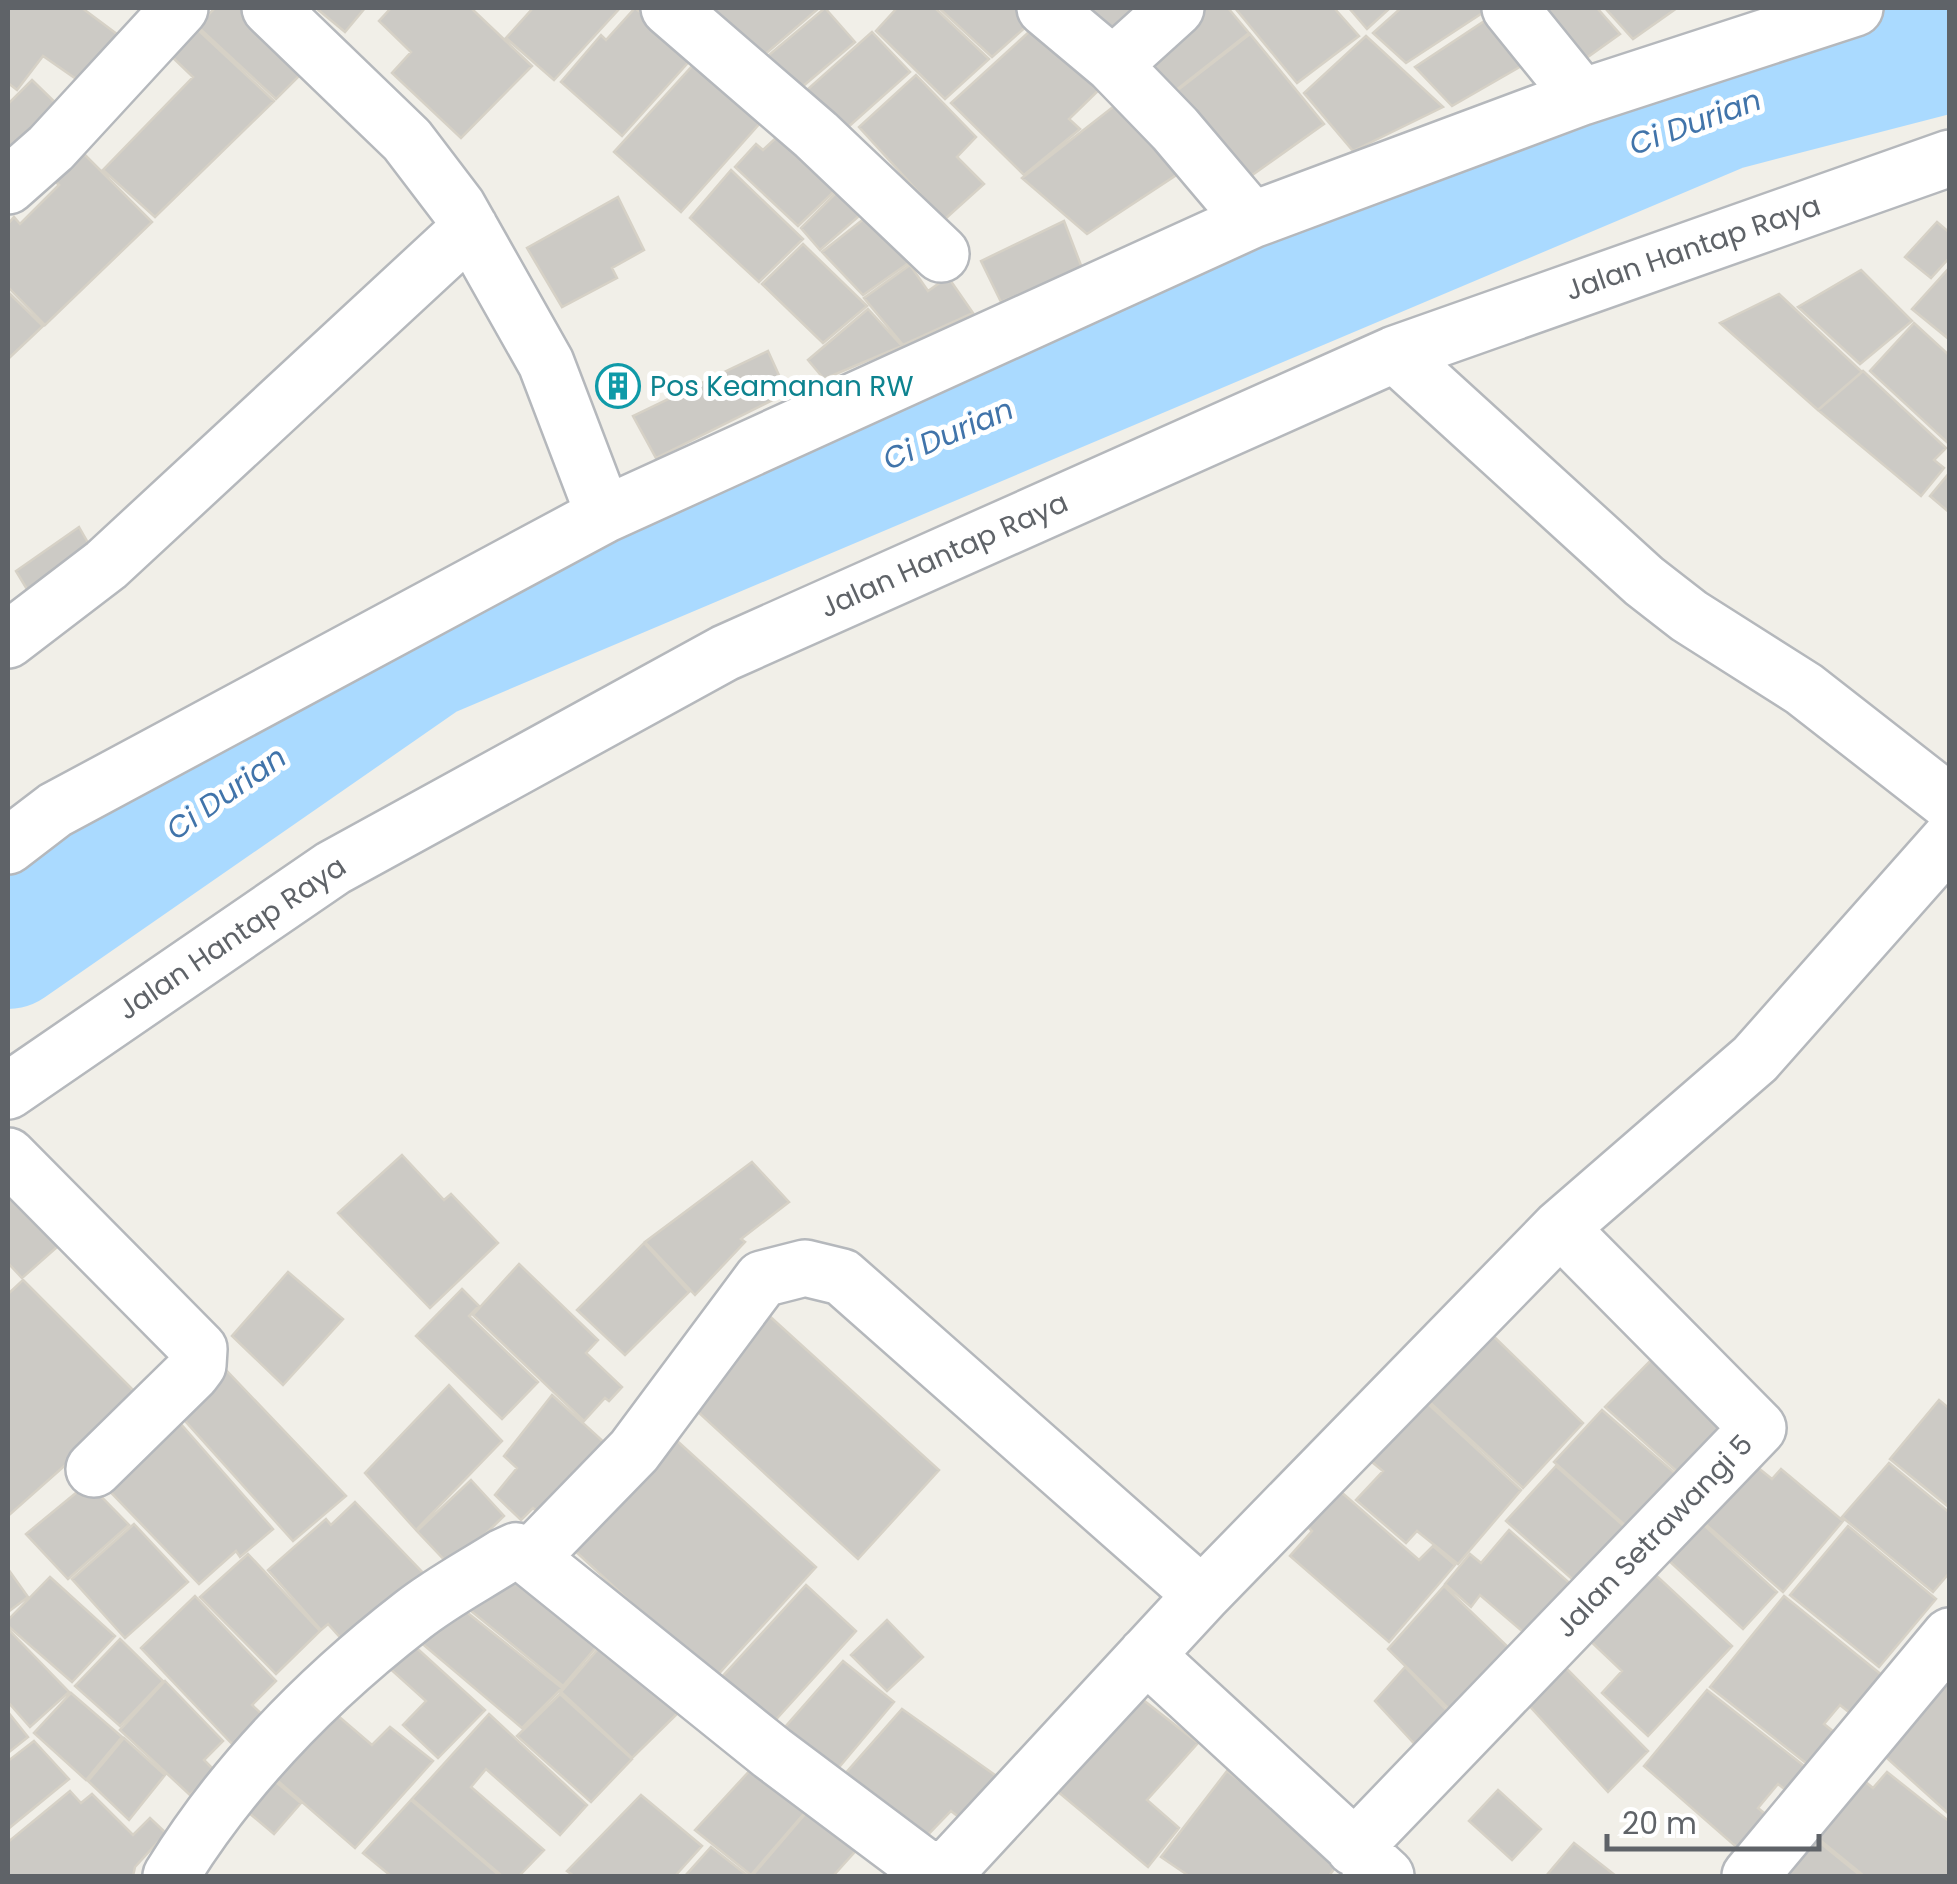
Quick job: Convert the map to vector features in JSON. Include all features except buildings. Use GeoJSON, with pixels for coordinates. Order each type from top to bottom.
{"type":"FeatureCollection","features":[{"type":"Feature","properties":{"kind":"street"},"geometry":{"type":"LineString","coordinates":[[8,186],[50,148],[180,8]]}},
{"type":"Feature","properties":{"kind":"street"},"geometry":{"type":"LineString","coordinates":[[270,8],[406,140],[458,207],[546,363],[604,515]]}},
{"type":"Feature","properties":{"kind":"street"},"geometry":{"type":"LineString","coordinates":[[668,8],[816,136],[941,254]]}},
{"type":"Feature","properties":{"kind":"street"},"geometry":{"type":"LineString","coordinates":[[1045,8],[1113,65],[1175,129],[1252,220]]}},
{"type":"Feature","properties":{"kind":"street"},"geometry":{"type":"LineString","coordinates":[[1113,65],[1176,8]]}},
{"type":"Feature","properties":{"kind":"street"},"geometry":{"type":"LineString","coordinates":[[1510,8],[1582,97]]}},
{"type":"Feature","properties":{"kind":"street"},"geometry":{"type":"LineString","coordinates":[[8,846],[55,810],[604,515],[1252,220],[1582,97],[1855,8]]}},
{"type":"Feature","properties":{"kind":"street","name":"Jalan Hantap Raya"},"geometry":{"type":"LineString","coordinates":[[8,1091],[333,868],[724,653],[1395,354],[1950,158]]}},
{"type":"Feature","properties":{"kind":"street"},"geometry":{"type":"LineString","coordinates":[[8,640],[106,565],[470,228]]}},
{"type":"Feature","properties":{"kind":"street"},"geometry":{"type":"LineString","coordinates":[[1395,354],[1644,582],[1689,616],[1804,689],[1950,803]]}},
{"type":"Feature","properties":{"kind":"street"},"geometry":{"type":"LineString","coordinates":[[172,1876],[194,1840],[300,1712],[414,1614],[516,1551],[530,1558],[772,1753],[924,1867],[944,1869],[962,1856],[1202,1595],[1560,1228],[1755,1059],[1950,839]]}},
{"type":"Feature","properties":{"kind":"street"},"geometry":{"type":"LineString","coordinates":[[8,1156],[199,1350],[198,1364],[192,1373],[94,1469]]}},
{"type":"Feature","properties":{"kind":"street","name":"Jalan Setrawangi 5"},"geometry":{"type":"LineString","coordinates":[[1370,1862],[1758,1428],[1560,1228]]}},
{"type":"Feature","properties":{"kind":"street"},"geometry":{"type":"LineString","coordinates":[[530,1558],[634,1452],[762,1279],[804,1268],[842,1277],[1202,1595]]}},
{"type":"Feature","properties":{"kind":"street"},"geometry":{"type":"LineString","coordinates":[[1750,1876],[1950,1636]]}},
{"type":"Feature","properties":{"kind":"street"},"geometry":{"type":"LineString","coordinates":[[1146,1654],[1370,1862]]}},
{"type":"Feature","properties":{"kind":"waterway","name":"Ci Durian"},"geometry":{"type":"LineString","coordinates":[[8,945],[426,655],[1722,107],[1950,48]]}},
{"type":"Feature","properties":{"kind":"place","name":"Pos Keamanan RW"},"geometry":{"type":"Point","coordinates":[618,386]}}]}
